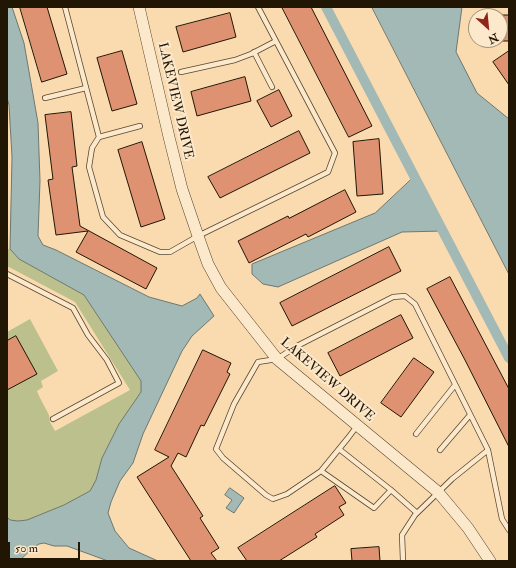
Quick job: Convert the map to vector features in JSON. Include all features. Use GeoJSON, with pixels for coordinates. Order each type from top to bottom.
{"type":"FeatureCollection","features":[{"type":"Feature","properties":{"kind":"street","name":"LAKEVIEW DRIVE"},"geometry":{"type":"LineString","coordinates":[[139,7],[182,189],[208,264],[221,288],[277,359],[438,492],[468,528],[490,561]]}},
{"type":"Feature","properties":{"kind":"lane"},"geometry":{"type":"LineString","coordinates":[[65,7],[99,137]]}},
{"type":"Feature","properties":{"kind":"lane"},"geometry":{"type":"LineString","coordinates":[[140,126],[99,137],[92,148],[89,167],[103,217],[120,235],[160,252],[170,252],[198,236],[328,172],[335,153],[258,7]]}},
{"type":"Feature","properties":{"kind":"lane"},"geometry":{"type":"LineString","coordinates":[[182,72],[235,60],[276,41]]}},
{"type":"Feature","properties":{"kind":"lane"},"geometry":{"type":"LineString","coordinates":[[254,52],[272,87]]}},
{"type":"Feature","properties":{"kind":"lane"},"geometry":{"type":"LineString","coordinates":[[45,98],[86,88]]}},
{"type":"Feature","properties":{"kind":"lane"},"geometry":{"type":"LineString","coordinates":[[7,274],[73,308],[88,335],[107,360],[119,383],[53,419]]}},
{"type":"Feature","properties":{"kind":"lane"},"geometry":{"type":"LineString","coordinates":[[358,425],[321,471],[287,494],[273,499],[266,495],[228,463],[216,449],[234,404],[258,362],[277,359],[297,346],[393,297],[405,296],[415,304],[488,450],[502,519],[509,530]]}},
{"type":"Feature","properties":{"kind":"lane"},"geometry":{"type":"LineString","coordinates":[[416,434],[455,385]]}},
{"type":"Feature","properties":{"kind":"lane"},"geometry":{"type":"LineString","coordinates":[[440,450],[470,415]]}},
{"type":"Feature","properties":{"kind":"lane"},"geometry":{"type":"LineString","coordinates":[[339,449],[391,490],[417,513]]}},
{"type":"Feature","properties":{"kind":"lane"},"geometry":{"type":"LineString","coordinates":[[403,561],[402,535],[417,513],[438,492],[488,450]]}},
{"type":"Feature","properties":{"kind":"lane"},"geometry":{"type":"LineString","coordinates":[[321,471],[374,508],[391,490]]}},
{"type":"Feature","properties":{"kind":"green space"},"geometry":{"type":"Polygon","coordinates":[[[7,249],[10,249],[19,259],[84,295],[141,381],[141,392],[119,424],[102,458],[96,480],[90,491],[64,505],[27,520],[18,521],[10,520],[7,517],[7,332],[30,319],[58,371],[41,381],[43,387],[37,391],[55,431],[130,390],[75,302],[7,266],[7,249]]]}},
{"type":"Feature","properties":{"kind":"water"},"geometry":{"type":"Polygon","coordinates":[[[7,7],[12,7],[24,43],[38,123],[40,181],[38,236],[43,245],[56,250],[149,297],[182,306],[197,298],[200,294],[214,316],[192,336],[182,351],[143,434],[133,463],[120,481],[108,513],[115,531],[129,548],[158,561],[108,561],[67,546],[54,546],[44,543],[34,547],[19,561],[7,561],[7,517],[10,520],[27,520],[64,505],[90,491],[96,480],[102,458],[119,424],[141,392],[141,381],[84,295],[19,259],[10,249],[12,157],[9,105],[7,98],[7,7]]]}},
{"type":"Feature","properties":{"kind":"water"},"geometry":{"type":"Polygon","coordinates":[[[372,7],[462,7],[456,52],[477,93],[509,119],[509,274],[372,7]]]}},
{"type":"Feature","properties":{"kind":"water"},"geometry":{"type":"Polygon","coordinates":[[[414,177],[443,231],[402,232],[278,287],[263,284],[252,274],[252,264],[375,213],[414,177]]]}},
{"type":"Feature","properties":{"kind":"water"},"geometry":{"type":"Polygon","coordinates":[[[230,488],[244,498],[234,513],[226,508],[232,500],[225,495],[230,488]]]}},
{"type":"Feature","properties":{"kind":"building"},"geometry":{"type":"Polygon","coordinates":[[[20,7],[47,7],[67,74],[42,82],[20,7]]]}},
{"type":"Feature","properties":{"kind":"building"},"geometry":{"type":"Polygon","coordinates":[[[282,7],[311,7],[372,126],[349,137],[282,7]]]}},
{"type":"Feature","properties":{"kind":"building"},"geometry":{"type":"Polygon","coordinates":[[[230,13],[236,37],[183,52],[176,27],[230,13]]]}},
{"type":"Feature","properties":{"kind":"building"},"geometry":{"type":"Polygon","coordinates":[[[508,15],[509,15],[508,41],[508,15]]]}},
{"type":"Feature","properties":{"kind":"building"},"geometry":{"type":"Polygon","coordinates":[[[122,51],[137,104],[112,111],[97,58],[122,51]]]}},
{"type":"Feature","properties":{"kind":"building"},"geometry":{"type":"Polygon","coordinates":[[[509,51],[509,85],[493,62],[509,51]]]}},
{"type":"Feature","properties":{"kind":"building"},"geometry":{"type":"Polygon","coordinates":[[[245,77],[251,101],[197,116],[191,92],[245,77]]]}},
{"type":"Feature","properties":{"kind":"building"},"geometry":{"type":"Polygon","coordinates":[[[279,90],[292,116],[271,127],[257,101],[279,90]]]}},
{"type":"Feature","properties":{"kind":"building"},"geometry":{"type":"Polygon","coordinates":[[[71,112],[77,166],[72,167],[80,226],[157,268],[146,289],[76,252],[88,231],[56,235],[48,180],[53,179],[45,115],[71,112]]]}},
{"type":"Feature","properties":{"kind":"building"},"geometry":{"type":"Polygon","coordinates":[[[299,131],[310,153],[220,198],[208,177],[299,131]]]}},
{"type":"Feature","properties":{"kind":"building"},"geometry":{"type":"Polygon","coordinates":[[[379,139],[383,194],[357,196],[353,142],[379,139]]]}},
{"type":"Feature","properties":{"kind":"building"},"geometry":{"type":"Polygon","coordinates":[[[142,142],[165,219],[141,227],[118,150],[142,142]]]}},
{"type":"Feature","properties":{"kind":"building"},"geometry":{"type":"Polygon","coordinates":[[[345,190],[356,212],[308,237],[306,234],[249,263],[238,241],[345,190]]]}},
{"type":"Feature","properties":{"kind":"building"},"geometry":{"type":"Polygon","coordinates":[[[389,247],[401,271],[292,326],[280,303],[389,247]]]}},
{"type":"Feature","properties":{"kind":"building"},"geometry":{"type":"Polygon","coordinates":[[[450,277],[509,389],[509,447],[427,289],[450,277]]]}},
{"type":"Feature","properties":{"kind":"building"},"geometry":{"type":"Polygon","coordinates":[[[401,315],[413,338],[340,376],[328,353],[401,315]]]}},
{"type":"Feature","properties":{"kind":"building"},"geometry":{"type":"Polygon","coordinates":[[[16,336],[37,374],[7,390],[7,341],[16,336]]]}},
{"type":"Feature","properties":{"kind":"building"},"geometry":{"type":"Polygon","coordinates":[[[203,350],[231,363],[227,372],[230,374],[204,426],[201,425],[186,457],[178,453],[171,466],[203,516],[200,518],[219,548],[211,553],[217,561],[191,561],[137,477],[169,457],[155,450],[203,350]]]}},
{"type":"Feature","properties":{"kind":"building"},"geometry":{"type":"Polygon","coordinates":[[[414,358],[434,372],[401,417],[381,403],[414,358]]]}},
{"type":"Feature","properties":{"kind":"building"},"geometry":{"type":"Polygon","coordinates":[[[335,486],[346,503],[339,507],[344,515],[315,534],[317,537],[279,561],[247,561],[238,548],[335,486]]]}},
{"type":"Feature","properties":{"kind":"building"},"geometry":{"type":"Polygon","coordinates":[[[379,547],[380,561],[352,561],[351,549],[379,547]]]}},
{"type":"Feature","properties":{"kind":"waterway"},"geometry":{"type":"LineString","coordinates":[[326,7],[509,358]]}}]}
